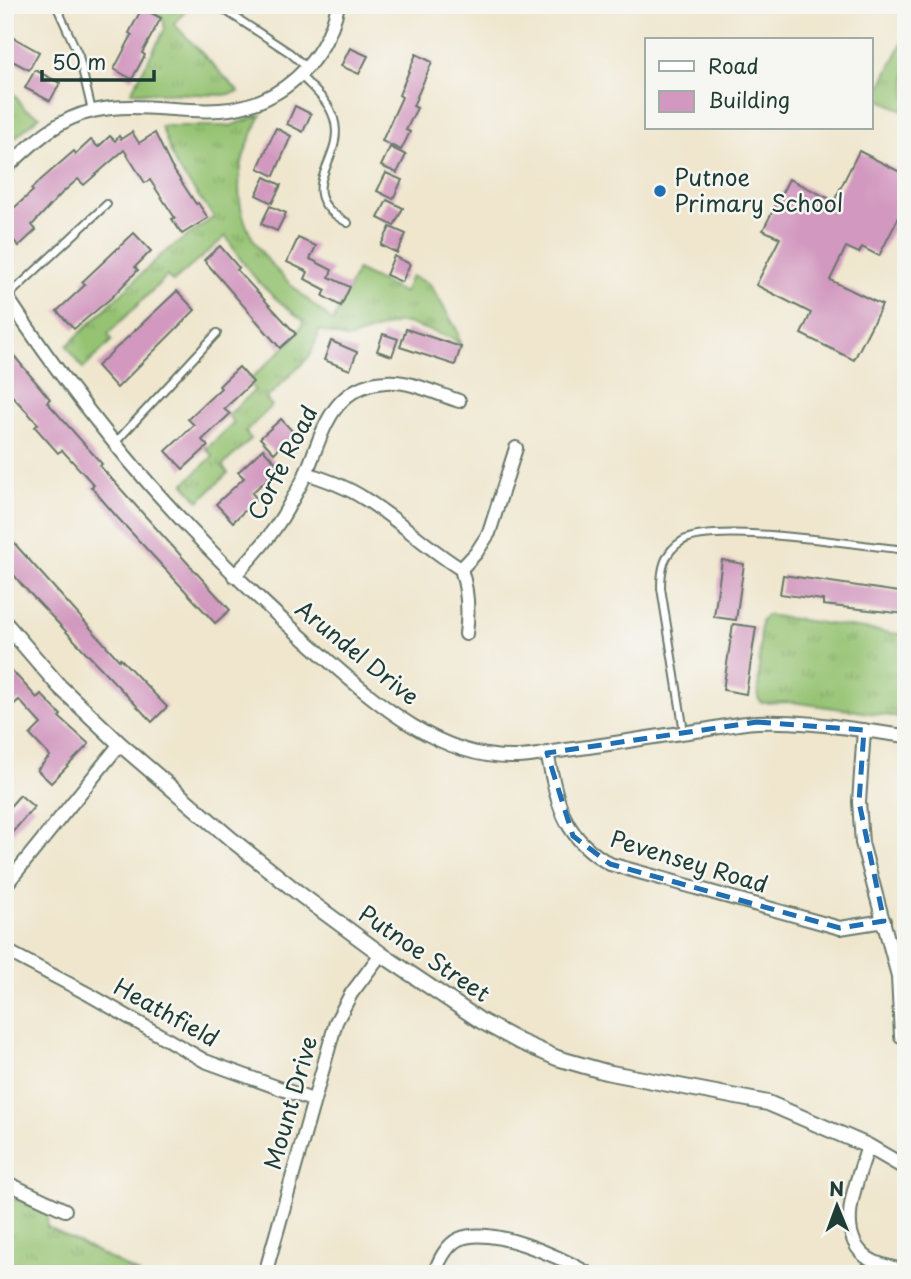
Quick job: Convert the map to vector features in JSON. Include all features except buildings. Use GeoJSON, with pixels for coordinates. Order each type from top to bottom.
{"type":"FeatureCollection","features":[{"type":"Feature","properties":{"kind":"street"},"geometry":{"type":"LineString","coordinates":[[5,169],[54,126],[92,111],[115,107],[219,110],[247,106],[272,96],[304,72],[324,46],[334,25],[338,5]]}},
{"type":"Feature","properties":{"kind":"street"},"geometry":{"type":"LineString","coordinates":[[883,5],[890,5]]}},
{"type":"Feature","properties":{"kind":"street","name":"Arundel Drive"},"geometry":{"type":"LineString","coordinates":[[6,295],[56,369],[115,443],[170,509],[234,576],[362,690],[437,739],[462,749],[516,758],[757,722],[812,724],[906,736]]}},
{"type":"Feature","properties":{"kind":"street","name":"Corfe Road"},"geometry":{"type":"LineString","coordinates":[[234,576],[261,548],[286,511],[306,473],[321,431],[334,408],[347,396],[368,385],[389,381],[459,401]]}},
{"type":"Feature","properties":{"kind":"street"},"geometry":{"type":"LineString","coordinates":[[461,569],[489,533],[516,448]]}},
{"type":"Feature","properties":{"kind":"street"},"geometry":{"type":"LineString","coordinates":[[306,473],[335,483],[364,498],[461,569],[467,588],[469,614],[466,634]]}},
{"type":"Feature","properties":{"kind":"street","name":"Putnoe Street"},"geometry":{"type":"LineString","coordinates":[[5,623],[59,685],[120,744],[231,839],[301,895],[382,954],[481,1021],[557,1058],[606,1072],[768,1103],[868,1146],[906,1168]]}},
{"type":"Feature","properties":{"kind":"street"},"geometry":{"type":"LineString","coordinates":[[864,730],[859,802],[862,843],[898,976],[901,1036]]}},
{"type":"Feature","properties":{"kind":"street"},"geometry":{"type":"LineString","coordinates":[[5,886],[120,744]]}},
{"type":"Feature","properties":{"kind":"street","name":"Pevensey Road"},"geometry":{"type":"LineString","coordinates":[[547,754],[562,813],[573,836],[590,853],[610,864],[840,928],[884,921]]}},
{"type":"Feature","properties":{"kind":"street","name":"Heathfield"},"geometry":{"type":"LineString","coordinates":[[5,950],[205,1061],[312,1100]]}},
{"type":"Feature","properties":{"kind":"street","name":"Mount Drive"},"geometry":{"type":"LineString","coordinates":[[265,1274],[336,1022],[351,994],[382,954]]}},
{"type":"Feature","properties":{"kind":"street"},"geometry":{"type":"LineString","coordinates":[[868,1146],[852,1196],[850,1234],[857,1247],[869,1259],[906,1271]]}},
{"type":"Feature","properties":{"kind":"street"},"geometry":{"type":"LineString","coordinates":[[6,1183],[65,1210]]}},
{"type":"Feature","properties":{"kind":"street"},"geometry":{"type":"LineString","coordinates":[[434,1274],[446,1250],[458,1240],[476,1236],[542,1250],[589,1274]]}},
{"type":"Feature","properties":{"kind":"lane"},"geometry":{"type":"LineString","coordinates":[[56,5],[79,56],[92,111]]}},
{"type":"Feature","properties":{"kind":"lane"},"geometry":{"type":"LineString","coordinates":[[217,5],[290,53],[325,102],[334,119],[336,133],[333,151],[322,173],[320,188],[325,205],[335,216],[348,223]]}},
{"type":"Feature","properties":{"kind":"lane"},"geometry":{"type":"LineString","coordinates":[[6,295],[107,204]]}},
{"type":"Feature","properties":{"kind":"lane"},"geometry":{"type":"LineString","coordinates":[[115,443],[217,333]]}},
{"type":"Feature","properties":{"kind":"lane"},"geometry":{"type":"LineString","coordinates":[[684,732],[661,588],[662,568],[668,553],[682,541],[698,536],[772,536],[898,549]]}},
{"type":"Feature","properties":{"kind":"highlighted area"},"geometry":{"type":"Polygon","coordinates":[[[757,722],[864,730],[859,802],[884,921],[840,928],[610,864],[573,836],[547,753],[757,722]]]}},
{"type":"Feature","properties":{"kind":"green space"},"geometry":{"type":"Polygon","coordinates":[[[137,5],[191,5],[174,24],[239,92],[224,95],[131,92],[165,29],[163,19],[137,5]]]}},
{"type":"Feature","properties":{"kind":"green space"},"geometry":{"type":"Polygon","coordinates":[[[906,35],[906,112],[875,97],[906,35]]]}},
{"type":"Feature","properties":{"kind":"green space"},"geometry":{"type":"Polygon","coordinates":[[[5,82],[25,109],[40,116],[5,146],[5,82]]]}},
{"type":"Feature","properties":{"kind":"green space"},"geometry":{"type":"Polygon","coordinates":[[[261,115],[244,155],[239,183],[241,208],[249,230],[276,270],[333,322],[357,270],[404,293],[411,276],[430,284],[457,330],[460,346],[454,339],[407,323],[396,323],[348,339],[320,330],[310,356],[266,399],[272,406],[245,432],[251,439],[222,466],[228,473],[199,501],[184,484],[213,456],[206,449],[234,423],[228,415],[255,390],[247,382],[294,339],[304,321],[260,283],[226,236],[173,282],[167,276],[108,334],[112,340],[83,369],[67,346],[161,255],[214,217],[176,166],[161,126],[230,126],[261,115]]]}},
{"type":"Feature","properties":{"kind":"green space"},"geometry":{"type":"Polygon","coordinates":[[[766,615],[906,635],[906,718],[792,702],[761,703],[758,697],[761,621],[766,615]]]}},
{"type":"Feature","properties":{"kind":"green space"},"geometry":{"type":"Polygon","coordinates":[[[5,1193],[48,1215],[47,1227],[140,1274],[5,1274],[5,1193]]]}},
{"type":"Feature","properties":{"kind":"place","name":"Putnoe Primary School"},"geometry":{"type":"Point","coordinates":[660,191]}}]}
